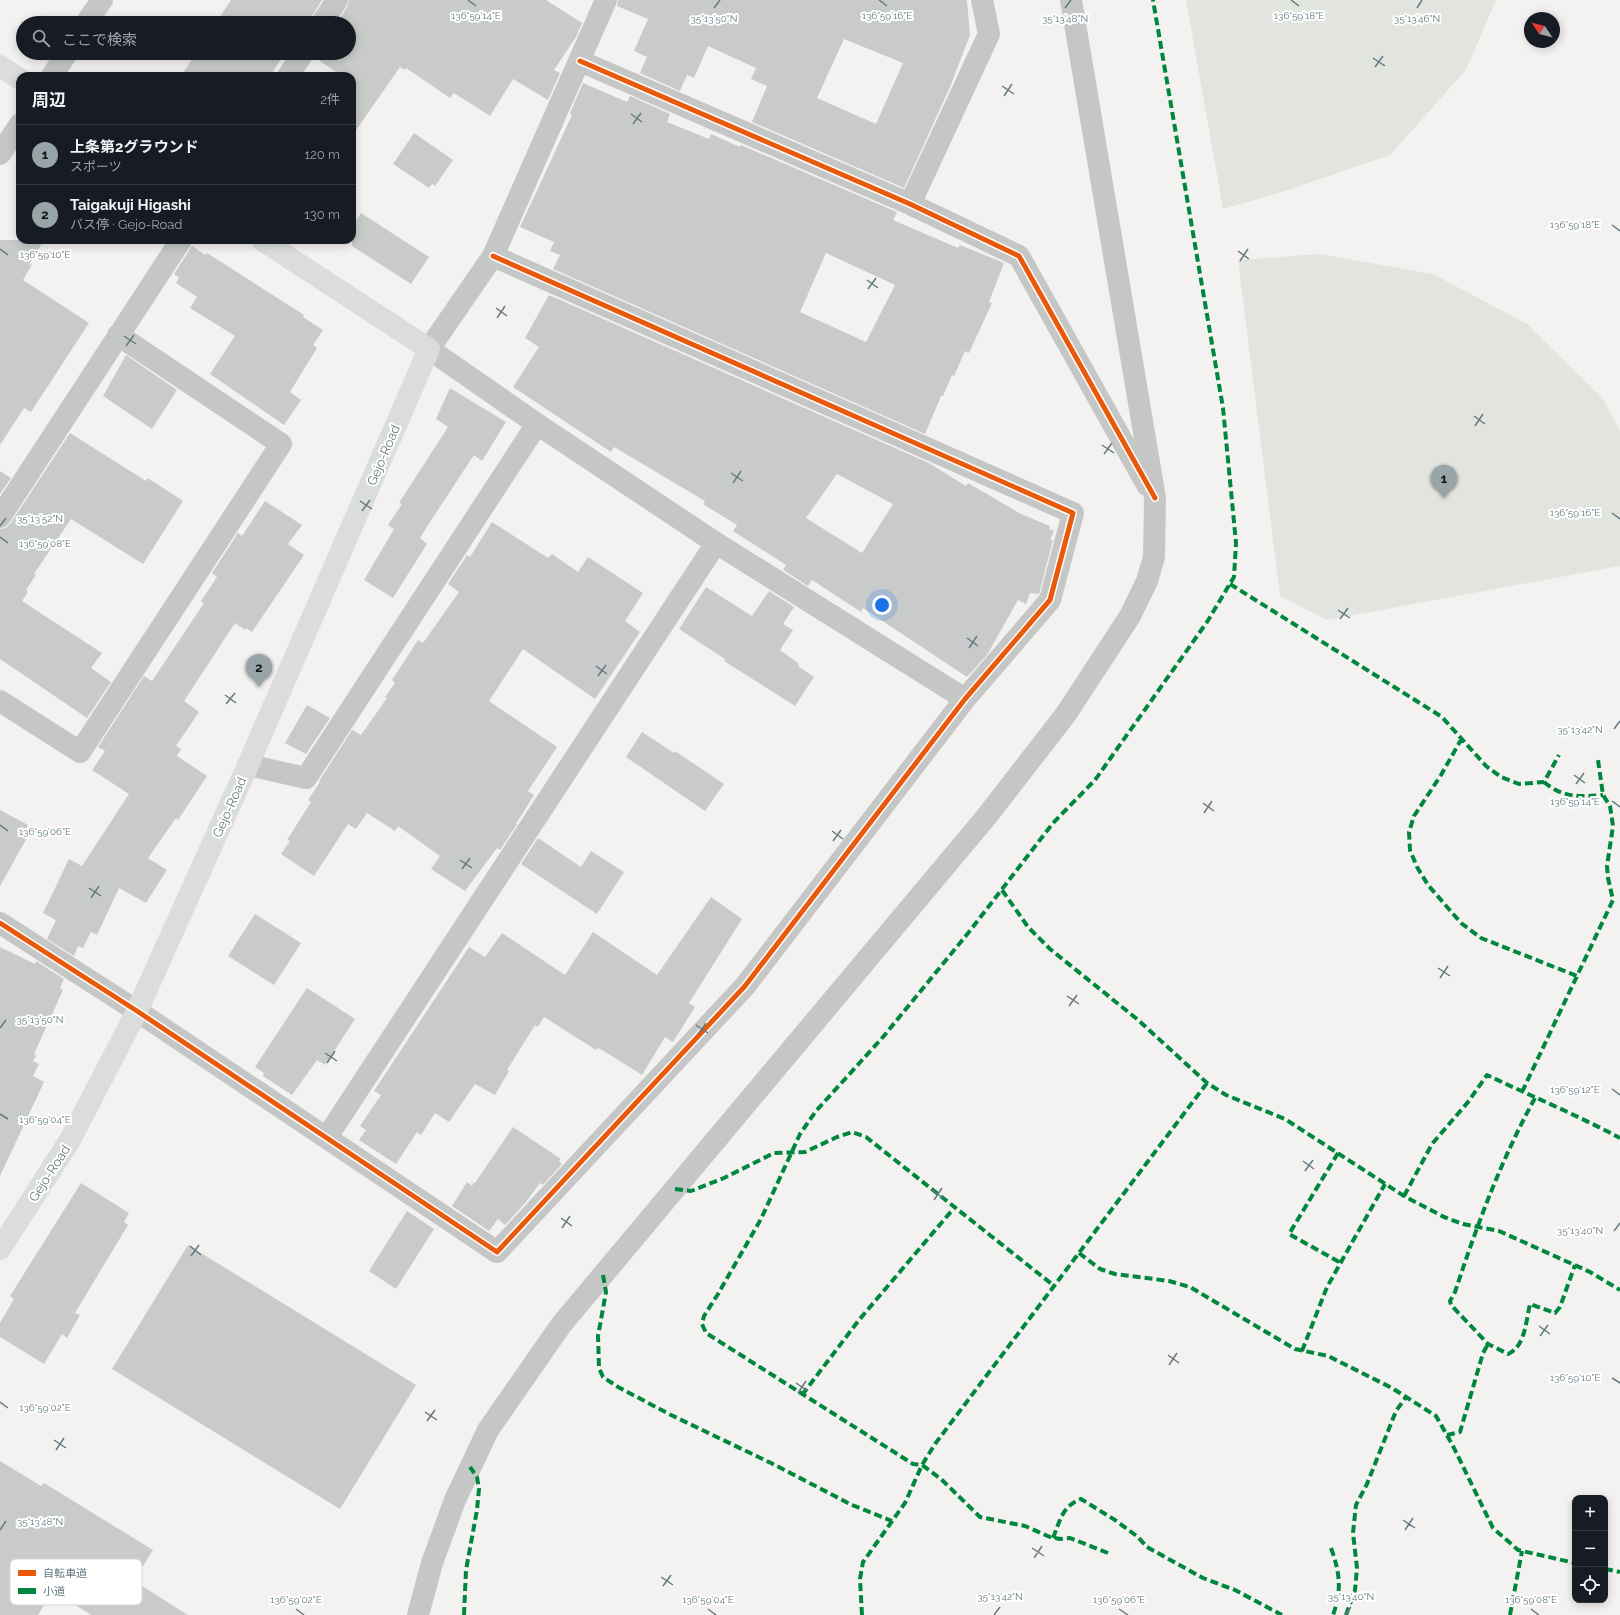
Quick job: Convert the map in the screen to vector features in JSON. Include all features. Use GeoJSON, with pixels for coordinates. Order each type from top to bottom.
{"type":"FeatureCollection","features":[{"type":"Feature","properties":{"kind":"street"},"geometry":{"type":"LineString","coordinates":[[91,16],[102,0]]}},
{"type":"Feature","properties":{"kind":"street"},"geometry":{"type":"LineString","coordinates":[[327,16],[338,0]]}},
{"type":"Feature","properties":{"kind":"street"},"geometry":{"type":"LineString","coordinates":[[429,350],[493,256],[606,0]]}},
{"type":"Feature","properties":{"kind":"street"},"geometry":{"type":"LineString","coordinates":[[910,204],[989,34],[982,0]]}},
{"type":"Feature","properties":{"kind":"street"},"geometry":{"type":"LineString","coordinates":[[418,1615],[432,1563],[455,1500],[488,1430],[561,1326],[987,816],[1066,714],[1130,616],[1147,581],[1154,557],[1155,498],[1071,0]]}},
{"type":"Feature","properties":{"kind":"street"},"geometry":{"type":"LineString","coordinates":[[55,72],[62,60]]}},
{"type":"Feature","properties":{"kind":"street"},"geometry":{"type":"LineString","coordinates":[[291,72],[298,60]]}},
{"type":"Feature","properties":{"kind":"street"},"geometry":{"type":"LineString","coordinates":[[580,61],[910,204],[1019,256],[1155,498]]}},
{"type":"Feature","properties":{"kind":"street"},"geometry":{"type":"LineString","coordinates":[[0,66],[16,76]]}},
{"type":"Feature","properties":{"kind":"street"},"geometry":{"type":"LineString","coordinates":[[0,154],[16,130]]}},
{"type":"Feature","properties":{"kind":"street"},"geometry":{"type":"LineString","coordinates":[[0,517],[178,244]]}},
{"type":"Feature","properties":{"kind":"street"},"geometry":{"type":"LineString","coordinates":[[268,244],[716,543],[965,699]]}},
{"type":"Feature","properties":{"kind":"street"},"geometry":{"type":"LineString","coordinates":[[0,923],[137,1011],[497,1252],[746,986],[965,699],[1050,600],[1073,513],[493,256]]}},
{"type":"Feature","properties":{"kind":"street"},"geometry":{"type":"LineString","coordinates":[[0,701],[80,752],[281,444],[118,335]]}},
{"type":"Feature","properties":{"kind":"street","name":"Gejo-Road"},"geometry":{"type":"LineString","coordinates":[[0,1249],[70,1140],[137,1011],[248,765],[429,350]]}},
{"type":"Feature","properties":{"kind":"street"},"geometry":{"type":"LineString","coordinates":[[248,765],[306,778],[537,424]]}},
{"type":"Feature","properties":{"kind":"street"},"geometry":{"type":"LineString","coordinates":[[327,1137],[716,543]]}},
{"type":"Feature","properties":{"kind":"shaded area"},"geometry":{"type":"Polygon","coordinates":[[[1186,0],[1496,0],[1466,70],[1390,155],[1282,192],[1223,209],[1186,0]]]}},
{"type":"Feature","properties":{"kind":"shaded area"},"geometry":{"type":"Polygon","coordinates":[[[1319,254],[1433,274],[1527,324],[1603,399],[1620,431],[1620,566],[1327,620],[1280,596],[1238,260],[1319,254]]]}},
{"type":"Feature","properties":{"kind":"building"},"geometry":{"type":"Polygon","coordinates":[[[231,0],[322,0],[312,16],[221,16],[231,0]]]}},
{"type":"Feature","properties":{"kind":"building"},"geometry":{"type":"Polygon","coordinates":[[[349,0],[546,0],[582,23],[576,37],[554,70],[560,73],[548,100],[513,79],[490,116],[454,93],[450,98],[406,68],[405,70],[400,67],[356,130],[356,72],[336,72],[318,60],[356,60],[356,16],[341,16],[347,7],[349,0]]]}},
{"type":"Feature","properties":{"kind":"building"},"geometry":{"type":"Polygon","coordinates":[[[618,0],[967,0],[970,35],[950,87],[904,188],[752,122],[767,86],[751,79],[756,68],[708,46],[694,78],[687,75],[680,91],[640,73],[647,57],[634,51],[648,19],[617,6],[618,0]],[[844,39],[817,98],[876,124],[903,63],[844,39]]]}},
{"type":"Feature","properties":{"kind":"building"},"geometry":{"type":"Polygon","coordinates":[[[191,60],[280,60],[273,72],[184,72],[191,60]]]}},
{"type":"Feature","properties":{"kind":"building"},"geometry":{"type":"Polygon","coordinates":[[[583,83],[627,102],[630,96],[670,114],[667,122],[709,139],[711,134],[740,147],[741,145],[897,212],[893,220],[958,248],[960,245],[1004,263],[989,302],[992,303],[969,353],[965,351],[954,376],[952,375],[943,396],[941,396],[925,434],[553,269],[560,255],[550,251],[554,242],[520,227],[572,115],[570,113],[583,83]],[[826,253],[800,312],[866,342],[895,285],[826,253]]]}},
{"type":"Feature","properties":{"kind":"building"},"geometry":{"type":"Polygon","coordinates":[[[414,133],[453,160],[435,186],[432,184],[429,188],[393,164],[414,133]]]}},
{"type":"Feature","properties":{"kind":"building"},"geometry":{"type":"Polygon","coordinates":[[[361,213],[429,257],[411,284],[352,246],[352,244],[356,244],[356,221],[361,213]]]}},
{"type":"Feature","properties":{"kind":"building"},"geometry":{"type":"Polygon","coordinates":[[[0,240],[16,240],[16,244],[42,244],[29,264],[32,265],[23,280],[89,323],[31,412],[24,408],[0,445],[0,240]]]}},
{"type":"Feature","properties":{"kind":"building"},"geometry":{"type":"Polygon","coordinates":[[[192,246],[205,255],[207,253],[304,315],[303,317],[323,330],[313,345],[317,348],[290,392],[301,400],[284,425],[210,374],[235,336],[190,308],[197,297],[176,283],[179,278],[174,274],[192,246]]]}},
{"type":"Feature","properties":{"kind":"building"},"geometry":{"type":"Polygon","coordinates":[[[549,295],[929,463],[966,486],[968,483],[1021,514],[1050,526],[1049,529],[1054,531],[1050,540],[1053,540],[1039,594],[1030,593],[1026,604],[1018,600],[987,655],[967,677],[863,608],[861,612],[812,580],[808,586],[783,570],[786,565],[733,531],[737,525],[703,504],[705,501],[614,447],[611,452],[513,387],[539,347],[525,338],[549,295]],[[837,474],[806,518],[862,553],[893,504],[837,474]]]}},
{"type":"Feature","properties":{"kind":"building"},"geometry":{"type":"Polygon","coordinates":[[[126,355],[177,390],[152,429],[103,396],[126,355]]]}},
{"type":"Feature","properties":{"kind":"building"},"geometry":{"type":"Polygon","coordinates":[[[450,388],[506,422],[482,461],[474,455],[428,525],[420,538],[427,544],[393,598],[364,580],[394,529],[388,525],[402,504],[399,503],[448,427],[436,419],[450,388]]]}},
{"type":"Feature","properties":{"kind":"building"},"geometry":{"type":"Polygon","coordinates":[[[70,433],[146,481],[148,478],[183,501],[143,564],[71,519],[34,574],[36,575],[26,590],[28,592],[22,601],[102,653],[91,668],[111,682],[87,718],[0,659],[0,529],[6,528],[10,524],[70,433]]]}},
{"type":"Feature","properties":{"kind":"building"},"geometry":{"type":"Polygon","coordinates":[[[0,471],[11,478],[0,494],[0,471]]]}},
{"type":"Feature","properties":{"kind":"building"},"geometry":{"type":"Polygon","coordinates":[[[265,501],[302,525],[288,544],[304,555],[252,632],[246,628],[245,630],[235,623],[184,701],[199,712],[176,746],[181,749],[177,756],[207,776],[178,820],[176,818],[148,858],[167,870],[146,903],[119,888],[97,935],[91,932],[83,948],[78,946],[74,956],[47,939],[56,920],[43,913],[69,859],[82,866],[129,794],[92,770],[105,751],[98,747],[144,676],[152,681],[204,603],[201,601],[217,577],[212,573],[238,533],[242,536],[265,501]]]}},
{"type":"Feature","properties":{"kind":"building"},"geometry":{"type":"Polygon","coordinates":[[[492,522],[548,558],[552,554],[578,572],[588,557],[643,593],[625,621],[640,632],[595,699],[523,649],[489,701],[557,747],[528,791],[534,795],[517,824],[500,850],[497,848],[465,891],[431,869],[440,856],[398,826],[395,831],[367,813],[356,829],[348,824],[314,876],[281,854],[290,841],[287,840],[311,802],[308,800],[320,782],[319,781],[352,730],[361,735],[387,698],[385,697],[395,683],[392,680],[418,640],[423,643],[459,592],[448,584],[467,555],[470,557],[492,522]]]}},
{"type":"Feature","properties":{"kind":"building"},"geometry":{"type":"Polygon","coordinates":[[[706,587],[752,616],[769,591],[794,607],[783,624],[793,630],[780,650],[799,664],[798,666],[814,677],[795,706],[724,661],[725,659],[679,629],[706,587]]]}},
{"type":"Feature","properties":{"kind":"building"},"geometry":{"type":"Polygon","coordinates":[[[307,705],[330,718],[306,754],[285,743],[307,705]]]}},
{"type":"Feature","properties":{"kind":"building"},"geometry":{"type":"Polygon","coordinates":[[[642,732],[674,753],[675,751],[724,784],[705,811],[626,757],[642,732]]]}},
{"type":"Feature","properties":{"kind":"building"},"geometry":{"type":"Polygon","coordinates":[[[0,810],[28,825],[23,833],[28,836],[0,886],[0,810]]]}},
{"type":"Feature","properties":{"kind":"building"},"geometry":{"type":"Polygon","coordinates":[[[538,838],[581,867],[591,851],[624,872],[597,914],[521,864],[538,838]]]}},
{"type":"Feature","properties":{"kind":"building"},"geometry":{"type":"Polygon","coordinates":[[[711,897],[742,919],[689,1003],[695,1007],[673,1042],[665,1037],[642,1075],[604,1051],[598,1048],[596,1050],[544,1017],[538,1027],[535,1025],[507,1070],[509,1071],[495,1095],[475,1084],[449,1122],[435,1113],[421,1135],[417,1132],[396,1164],[359,1140],[366,1130],[360,1126],[381,1095],[374,1091],[469,947],[485,957],[502,933],[565,975],[593,932],[657,975],[711,897]]]}},
{"type":"Feature","properties":{"kind":"building"},"geometry":{"type":"Polygon","coordinates":[[[255,914],[301,943],[274,985],[228,956],[255,914]]]}},
{"type":"Feature","properties":{"kind":"building"},"geometry":{"type":"Polygon","coordinates":[[[0,947],[35,964],[36,961],[64,979],[60,988],[63,990],[34,1054],[36,1056],[33,1061],[39,1064],[33,1076],[44,1082],[0,1176],[0,947]]]}},
{"type":"Feature","properties":{"kind":"building"},"geometry":{"type":"Polygon","coordinates":[[[307,988],[355,1019],[325,1065],[317,1060],[292,1095],[263,1076],[264,1073],[255,1067],[307,988]]]}},
{"type":"Feature","properties":{"kind":"building"},"geometry":{"type":"Polygon","coordinates":[[[513,1127],[561,1159],[559,1161],[562,1164],[543,1185],[540,1183],[526,1202],[505,1225],[498,1219],[489,1231],[452,1206],[467,1182],[472,1186],[474,1182],[475,1183],[513,1127]]]}},
{"type":"Feature","properties":{"kind":"building"},"geometry":{"type":"Polygon","coordinates":[[[81,1183],[129,1213],[124,1222],[128,1225],[75,1313],[80,1315],[67,1338],[62,1334],[44,1364],[0,1337],[0,1323],[14,1299],[10,1296],[81,1183]]]}},
{"type":"Feature","properties":{"kind":"building"},"geometry":{"type":"Polygon","coordinates":[[[407,1211],[434,1229],[396,1289],[369,1271],[407,1211]]]}},
{"type":"Feature","properties":{"kind":"building"},"geometry":{"type":"Polygon","coordinates":[[[188,1245],[416,1385],[340,1509],[112,1369],[188,1245]]]}},
{"type":"Feature","properties":{"kind":"building"},"geometry":{"type":"Polygon","coordinates":[[[0,1461],[41,1486],[44,1483],[153,1550],[142,1568],[142,1559],[10,1559],[10,1605],[44,1605],[38,1615],[0,1615],[0,1461]]]}},
{"type":"Feature","properties":{"kind":"building"},"geometry":{"type":"Polygon","coordinates":[[[142,1586],[188,1615],[91,1615],[75,1605],[142,1605],[142,1586]]]}},
{"type":"Feature","properties":{"kind":"marked path"},"geometry":{"type":"LineString","coordinates":[[1108,1553],[1070,1538],[1060,1539],[1050,1537],[1025,1526],[980,1517],[941,1479],[922,1465],[913,1464],[706,1333],[702,1324],[704,1316],[761,1219],[800,1134],[816,1111],[883,1037],[969,932],[1053,823],[1095,780],[1207,622],[1234,577],[1236,543],[1223,408],[1153,0]]}},
{"type":"Feature","properties":{"kind":"marked path"},"geometry":{"type":"LineString","coordinates":[[1230,584],[1442,717],[1486,766],[1501,777],[1519,784],[1544,782],[1559,755]]}},
{"type":"Feature","properties":{"kind":"marked path"},"geometry":{"type":"LineString","coordinates":[[1462,738],[1441,775],[1414,816],[1409,832],[1410,850],[1417,867],[1428,885],[1461,923],[1481,938],[1577,976]]}},
{"type":"Feature","properties":{"kind":"marked path"},"geometry":{"type":"LineString","coordinates":[[1522,1092],[1613,900],[1607,866],[1613,826],[1610,806],[1603,795],[1598,760]]}},
{"type":"Feature","properties":{"kind":"marked path"},"geometry":{"type":"LineString","coordinates":[[1544,782],[1565,794],[1579,796],[1603,795]]}},
{"type":"Feature","properties":{"kind":"marked path"},"geometry":{"type":"LineString","coordinates":[[1002,890],[1028,927],[1050,949],[1137,1019],[1207,1083],[1226,1095],[1285,1119],[1404,1196],[1444,1217],[1463,1224],[1499,1231],[1590,1272],[1620,1290]]}},
{"type":"Feature","properties":{"kind":"marked path"},"geometry":{"type":"LineString","coordinates":[[1404,1196],[1432,1144],[1468,1102],[1487,1075],[1571,1113],[1620,1138]]}},
{"type":"Feature","properties":{"kind":"marked path"},"geometry":{"type":"LineString","coordinates":[[862,1615],[860,1579],[863,1562],[905,1503],[922,1465],[935,1444],[1207,1083]]}},
{"type":"Feature","properties":{"kind":"marked path"},"geometry":{"type":"LineString","coordinates":[[1535,1098],[1511,1145],[1490,1193],[1455,1292],[1450,1301],[1451,1305],[1488,1344],[1508,1354],[1514,1351],[1521,1340],[1524,1333],[1530,1304],[1555,1313],[1560,1307],[1575,1265]]}},
{"type":"Feature","properties":{"kind":"marked path"},"geometry":{"type":"LineString","coordinates":[[675,1189],[691,1191],[724,1178],[774,1153],[805,1152],[837,1137],[852,1132],[866,1137],[1053,1285]]}},
{"type":"Feature","properties":{"kind":"marked path"},"geometry":{"type":"LineString","coordinates":[[1338,1153],[1289,1234],[1341,1263]]}},
{"type":"Feature","properties":{"kind":"marked path"},"geometry":{"type":"LineString","coordinates":[[1302,1351],[1327,1287],[1385,1184]]}},
{"type":"Feature","properties":{"kind":"marked path"},"geometry":{"type":"LineString","coordinates":[[802,1395],[859,1320],[954,1208]]}},
{"type":"Feature","properties":{"kind":"marked path"},"geometry":{"type":"LineString","coordinates":[[1079,1253],[1100,1269],[1115,1274],[1169,1281],[1190,1287],[1295,1349],[1328,1356],[1392,1388],[1436,1416],[1452,1444],[1493,1528],[1518,1550],[1572,1562]]}},
{"type":"Feature","properties":{"kind":"marked path"},"geometry":{"type":"LineString","coordinates":[[603,1275],[606,1292],[598,1336],[599,1368],[603,1377],[618,1387],[671,1415],[771,1463],[852,1505],[892,1521]]}},
{"type":"Feature","properties":{"kind":"marked path"},"geometry":{"type":"LineString","coordinates":[[1447,1435],[1460,1432],[1483,1353],[1488,1344]]}},
{"type":"Feature","properties":{"kind":"marked path"},"geometry":{"type":"LineString","coordinates":[[1346,1615],[1355,1590],[1357,1568],[1353,1533],[1356,1505],[1367,1484],[1396,1411],[1406,1397]]}},
{"type":"Feature","properties":{"kind":"marked path"},"geometry":{"type":"LineString","coordinates":[[464,1615],[466,1570],[477,1510],[479,1489],[477,1477],[470,1467]]}},
{"type":"Feature","properties":{"kind":"marked path"},"geometry":{"type":"LineString","coordinates":[[1053,1538],[1062,1515],[1070,1506],[1081,1499],[1115,1520],[1138,1537],[1147,1547],[1203,1578],[1235,1590],[1282,1615]]}},
{"type":"Feature","properties":{"kind":"marked path"},"geometry":{"type":"LineString","coordinates":[[1331,1548],[1339,1582],[1338,1598],[1333,1615]]}},
{"type":"Feature","properties":{"kind":"marked path"},"geometry":{"type":"LineString","coordinates":[[1510,1615],[1522,1551]]}},
{"type":"Feature","properties":{"kind":"marked path"},"geometry":{"type":"LineString","coordinates":[[1608,1570],[1620,1572]]}},
{"type":"Feature","properties":{"kind":"cycle path"},"geometry":{"type":"LineString","coordinates":[[580,61],[910,204],[1019,256],[1155,498]]}},
{"type":"Feature","properties":{"kind":"cycle path"},"geometry":{"type":"LineString","coordinates":[[0,923],[137,1011],[497,1252],[745,986],[965,699],[1050,600],[1073,513],[493,256]]}},
{"type":"Feature","properties":{"kind":"place","name":"上条第2グラウンド"},"geometry":{"type":"Point","coordinates":[1444,498]}},
{"type":"Feature","properties":{"kind":"place","name":"Taigakuji Higashi"},"geometry":{"type":"Point","coordinates":[259,687]}}]}
